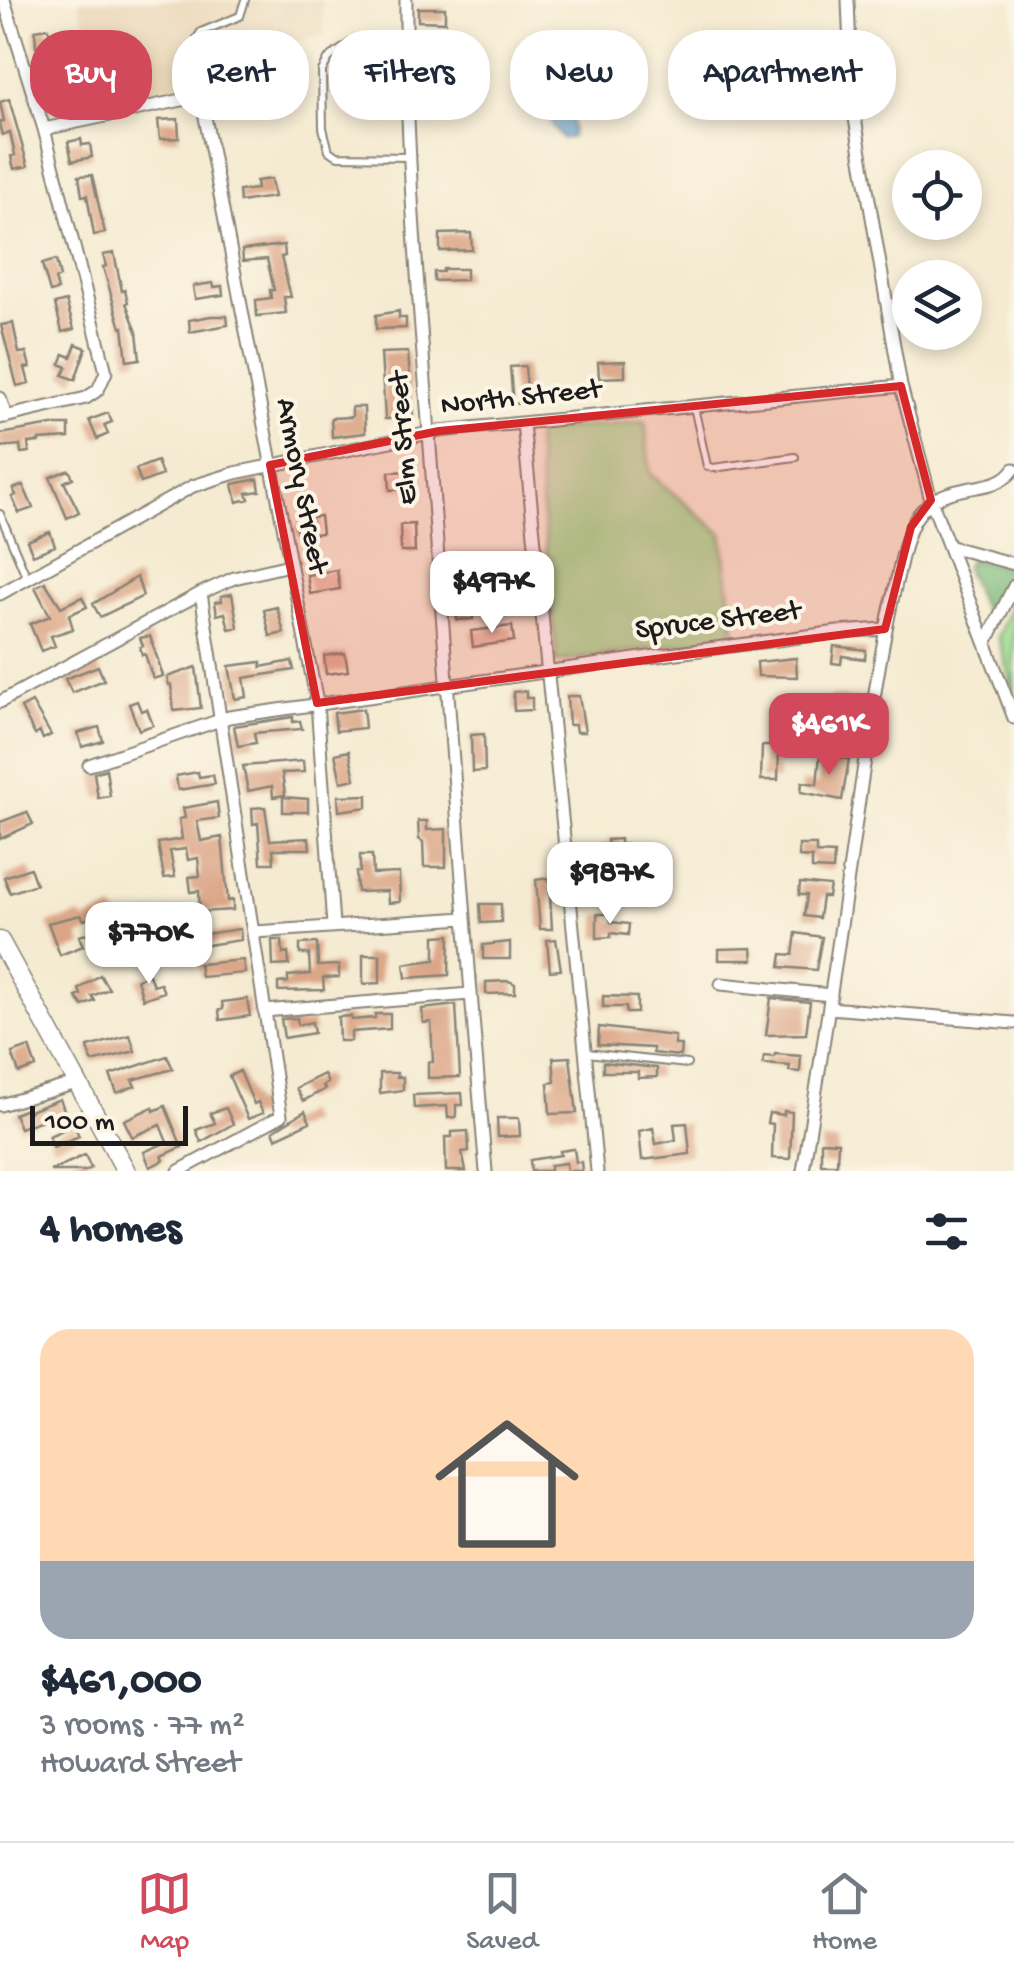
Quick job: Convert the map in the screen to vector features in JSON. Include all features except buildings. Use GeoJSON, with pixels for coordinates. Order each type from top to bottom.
{"type":"FeatureCollection","features":[{"type":"Feature","properties":{"kind":"main road"},"geometry":{"type":"LineString","coordinates":[[0,942],[126,1171]]}},
{"type":"Feature","properties":{"kind":"street"},"geometry":{"type":"LineString","coordinates":[[0,398],[3,418],[86,398],[98,390],[106,372],[44,130],[4,0]]}},
{"type":"Feature","properties":{"kind":"street","name":"Elm Street"},"geometry":{"type":"LineString","coordinates":[[406,0],[406,30]]}},
{"type":"Feature","properties":{"kind":"street"},"geometry":{"type":"LineString","coordinates":[[848,0],[852,101],[901,386],[931,500],[1014,718]]}},
{"type":"Feature","properties":{"kind":"street"},"geometry":{"type":"LineString","coordinates":[[44,130],[172,102]]}},
{"type":"Feature","properties":{"kind":"street","name":"Armory Street"},"geometry":{"type":"LineString","coordinates":[[205,120],[318,703],[333,925]]}},
{"type":"Feature","properties":{"kind":"street","name":"Elm Street"},"geometry":{"type":"LineString","coordinates":[[409,120],[429,434],[486,1171]]}},
{"type":"Feature","properties":{"kind":"street","name":"North Street"},"geometry":{"type":"LineString","coordinates":[[0,594],[192,486],[270,465],[429,434],[901,386]]}},
{"type":"Feature","properties":{"kind":"street"},"geometry":{"type":"LineString","coordinates":[[523,423],[598,1171]]}},
{"type":"Feature","properties":{"kind":"street"},"geometry":{"type":"LineString","coordinates":[[803,1171],[885,629],[912,527],[931,500],[944,493],[1001,481],[1014,469]]}},
{"type":"Feature","properties":{"kind":"street"},"geometry":{"type":"LineString","coordinates":[[951,547],[1014,564]]}},
{"type":"Feature","properties":{"kind":"street"},"geometry":{"type":"LineString","coordinates":[[0,702],[202,593],[234,578],[289,565]]}},
{"type":"Feature","properties":{"kind":"street"},"geometry":{"type":"LineString","coordinates":[[987,641],[1014,586]]}},
{"type":"Feature","properties":{"kind":"street"},"geometry":{"type":"LineString","coordinates":[[180,1171],[281,1116],[202,593]]}},
{"type":"Feature","properties":{"kind":"street","name":"Spruce Street"},"geometry":{"type":"LineString","coordinates":[[89,765],[222,719],[449,683],[885,629]]}},
{"type":"Feature","properties":{"kind":"street"},"geometry":{"type":"LineString","coordinates":[[255,932],[465,918]]}},
{"type":"Feature","properties":{"kind":"street"},"geometry":{"type":"LineString","coordinates":[[720,984],[1014,1023]]}},
{"type":"Feature","properties":{"kind":"street"},"geometry":{"type":"LineString","coordinates":[[264,1012],[470,994]]}},
{"type":"Feature","properties":{"kind":"street"},"geometry":{"type":"LineString","coordinates":[[0,1104],[78,1082]]}},
{"type":"Feature","properties":{"kind":"lane"},"geometry":{"type":"LineString","coordinates":[[205,30],[240,16],[245,0]]}},
{"type":"Feature","properties":{"kind":"lane"},"geometry":{"type":"LineString","coordinates":[[329,58],[322,71],[329,151],[338,156],[411,157]]}},
{"type":"Feature","properties":{"kind":"lane"},"geometry":{"type":"LineString","coordinates":[[694,406],[708,466],[795,457]]}},
{"type":"Feature","properties":{"kind":"lane"},"geometry":{"type":"LineString","coordinates":[[0,514],[28,579]]}},
{"type":"Feature","properties":{"kind":"lane"},"geometry":{"type":"LineString","coordinates":[[586,1054],[687,1064]]}},
{"type":"Feature","properties":{"kind":"highlighted area"},"geometry":{"type":"Polygon","coordinates":[[[901,386],[931,500],[911,527],[885,629],[317,703],[270,465],[439,431],[901,386]]]}},
{"type":"Feature","properties":{"kind":"shaded area"},"geometry":{"type":"Polygon","coordinates":[[[78,0],[322,0],[324,35],[309,38],[309,30],[172,30],[172,88],[152,92],[152,30],[87,30],[78,0]]]}},
{"type":"Feature","properties":{"kind":"green space"},"geometry":{"type":"Polygon","coordinates":[[[645,421],[650,474],[722,534],[735,637],[557,662],[535,432],[645,421]]]}},
{"type":"Feature","properties":{"kind":"green space"},"geometry":{"type":"Polygon","coordinates":[[[970,559],[1013,569],[1013,577],[988,620],[965,568],[970,559]]]}},
{"type":"Feature","properties":{"kind":"green space"},"geometry":{"type":"Polygon","coordinates":[[[1014,597],[1014,695],[998,636],[1014,597]]]}},
{"type":"Feature","properties":{"kind":"water"},"geometry":{"type":"Polygon","coordinates":[[[550,120],[572,120],[571,137],[563,139],[550,120]]]}}]}
